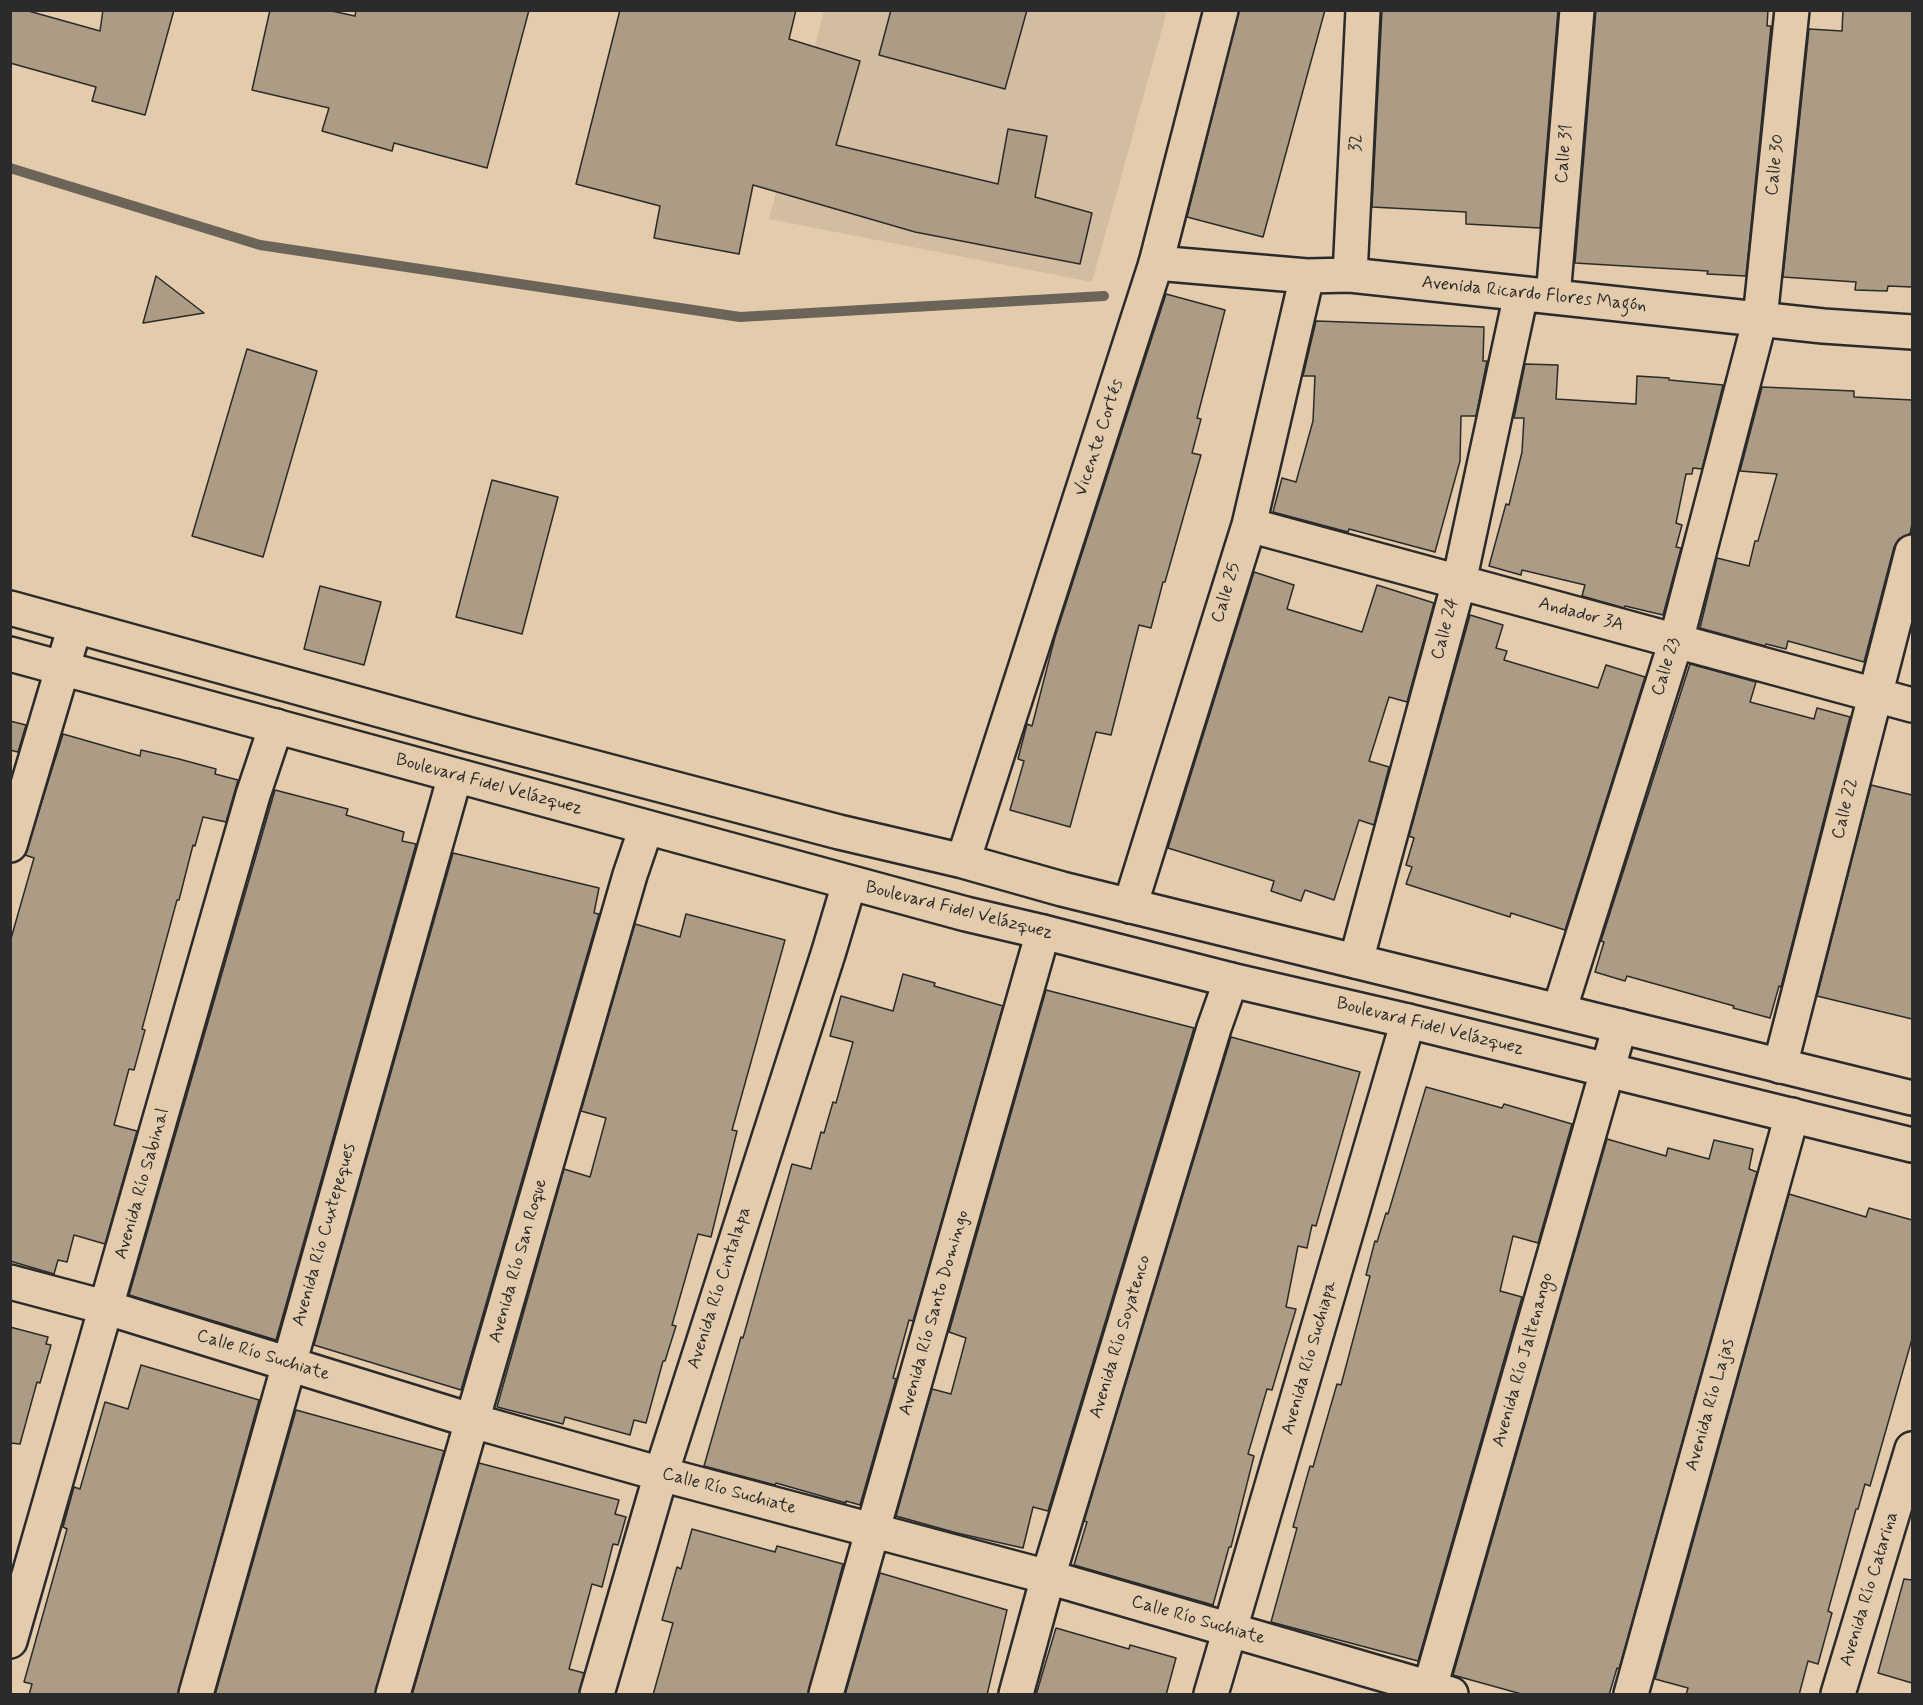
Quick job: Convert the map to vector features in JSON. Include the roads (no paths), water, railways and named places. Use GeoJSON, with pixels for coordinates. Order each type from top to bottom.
{"type":"FeatureCollection","features":[{"type":"Feature","properties":{"kind":"street","name":"Vicente Cortés"},"geometry":{"type":"LineString","coordinates":[[963,861],[1156,263],[1221,10]]}},
{"type":"Feature","properties":{"kind":"street","name":"32"},"geometry":{"type":"LineString","coordinates":[[1350,275],[1363,10]]}},
{"type":"Feature","properties":{"kind":"street","name":"Calle 31"},"geometry":{"type":"LineString","coordinates":[[1553,297],[1576,10]]}},
{"type":"Feature","properties":{"kind":"street","name":"Calle 30"},"geometry":{"type":"LineString","coordinates":[[1760,319],[1792,10]]}},
{"type":"Feature","properties":{"kind":"street","name":"Avenida Ricardo Flores Magón"},"geometry":{"type":"LineString","coordinates":[[1156,263],[1307,276],[1350,275],[1823,326],[1912,332]]}},
{"type":"Feature","properties":{"kind":"street","name":"Calle 25"},"geometry":{"type":"LineString","coordinates":[[1130,906],[1249,525],[1307,276]]}},
{"type":"Feature","properties":{"kind":"street","name":"Calle 24"},"geometry":{"type":"LineString","coordinates":[[1356,962],[1459,582],[1521,294]]}},
{"type":"Feature","properties":{"kind":"street","name":"Calle 23"},"geometry":{"type":"LineString","coordinates":[[1559,1011],[1676,641],[1760,319]]}},
{"type":"Feature","properties":{"kind":"street","name":"Andador 3A"},"geometry":{"type":"LineString","coordinates":[[1249,525],[1912,705]]}},
{"type":"Feature","properties":{"kind":"street","name":"Calle 22"},"geometry":{"type":"LineString","coordinates":[[1780,1066],[1912,552]]}},
{"type":"Feature","properties":{"kind":"street"},"geometry":{"type":"LineString","coordinates":[[10,608],[489,740],[839,832],[963,861],[1130,906],[1912,1098]]}},
{"type":"Feature","properties":{"kind":"street"},"geometry":{"type":"LineString","coordinates":[[10,845],[75,626]]}},
{"type":"Feature","properties":{"kind":"street","name":"Boulevard Fidel Velázquez"},"geometry":{"type":"LineString","coordinates":[[10,654],[849,884],[1230,980],[1408,1021],[1912,1145]]}},
{"type":"Feature","properties":{"kind":"street","name":"Avenida Río Sabinal"},"geometry":{"type":"LineString","coordinates":[[10,1641],[108,1308],[253,795],[276,726]]}},
{"type":"Feature","properties":{"kind":"street","name":"Avenida Río Cuxtepeques"},"geometry":{"type":"LineString","coordinates":[[196,1695],[455,776]]}},
{"type":"Feature","properties":{"kind":"street","name":"Avenida Río San Roque"},"geometry":{"type":"LineString","coordinates":[[393,1695],[630,875],[646,828]]}},
{"type":"Feature","properties":{"kind":"street","name":"Avenida Río Cintalapa"},"geometry":{"type":"LineString","coordinates":[[597,1695],[661,1474],[826,963],[849,884]]}},
{"type":"Feature","properties":{"kind":"street","name":"Avenida Río Santo Domingo"},"geometry":{"type":"LineString","coordinates":[[826,1695],[1043,932]]}},
{"type":"Feature","properties":{"kind":"street","name":"Avenida Río Soyatenco"},"geometry":{"type":"LineString","coordinates":[[1016,1695],[1048,1577],[1230,980]]}},
{"type":"Feature","properties":{"kind":"street","name":"Avenida Río Suchiapa"},"geometry":{"type":"LineString","coordinates":[[1211,1695],[1408,1021]]}},
{"type":"Feature","properties":{"kind":"street","name":"Avenida Río Jaltenango"},"geometry":{"type":"LineString","coordinates":[[1436,1693],[1620,1026]]}},
{"type":"Feature","properties":{"kind":"street","name":"Avenida Río Lajas"},"geometry":{"type":"LineString","coordinates":[[1631,1695],[1792,1115]]}},
{"type":"Feature","properties":{"kind":"street","name":"Calle Río Suchiate"},"geometry":{"type":"LineString","coordinates":[[10,1282],[108,1308],[473,1421],[661,1474],[1048,1577],[1436,1693]]}},
{"type":"Feature","properties":{"kind":"street","name":"Avenida Río Catarina"},"geometry":{"type":"LineString","coordinates":[[1838,1695],[1912,1449]]}},
{"type":"Feature","properties":{"kind":"waterway"},"geometry":{"type":"LineString","coordinates":[[10,168],[260,245],[740,317],[1104,296]]}}]}
